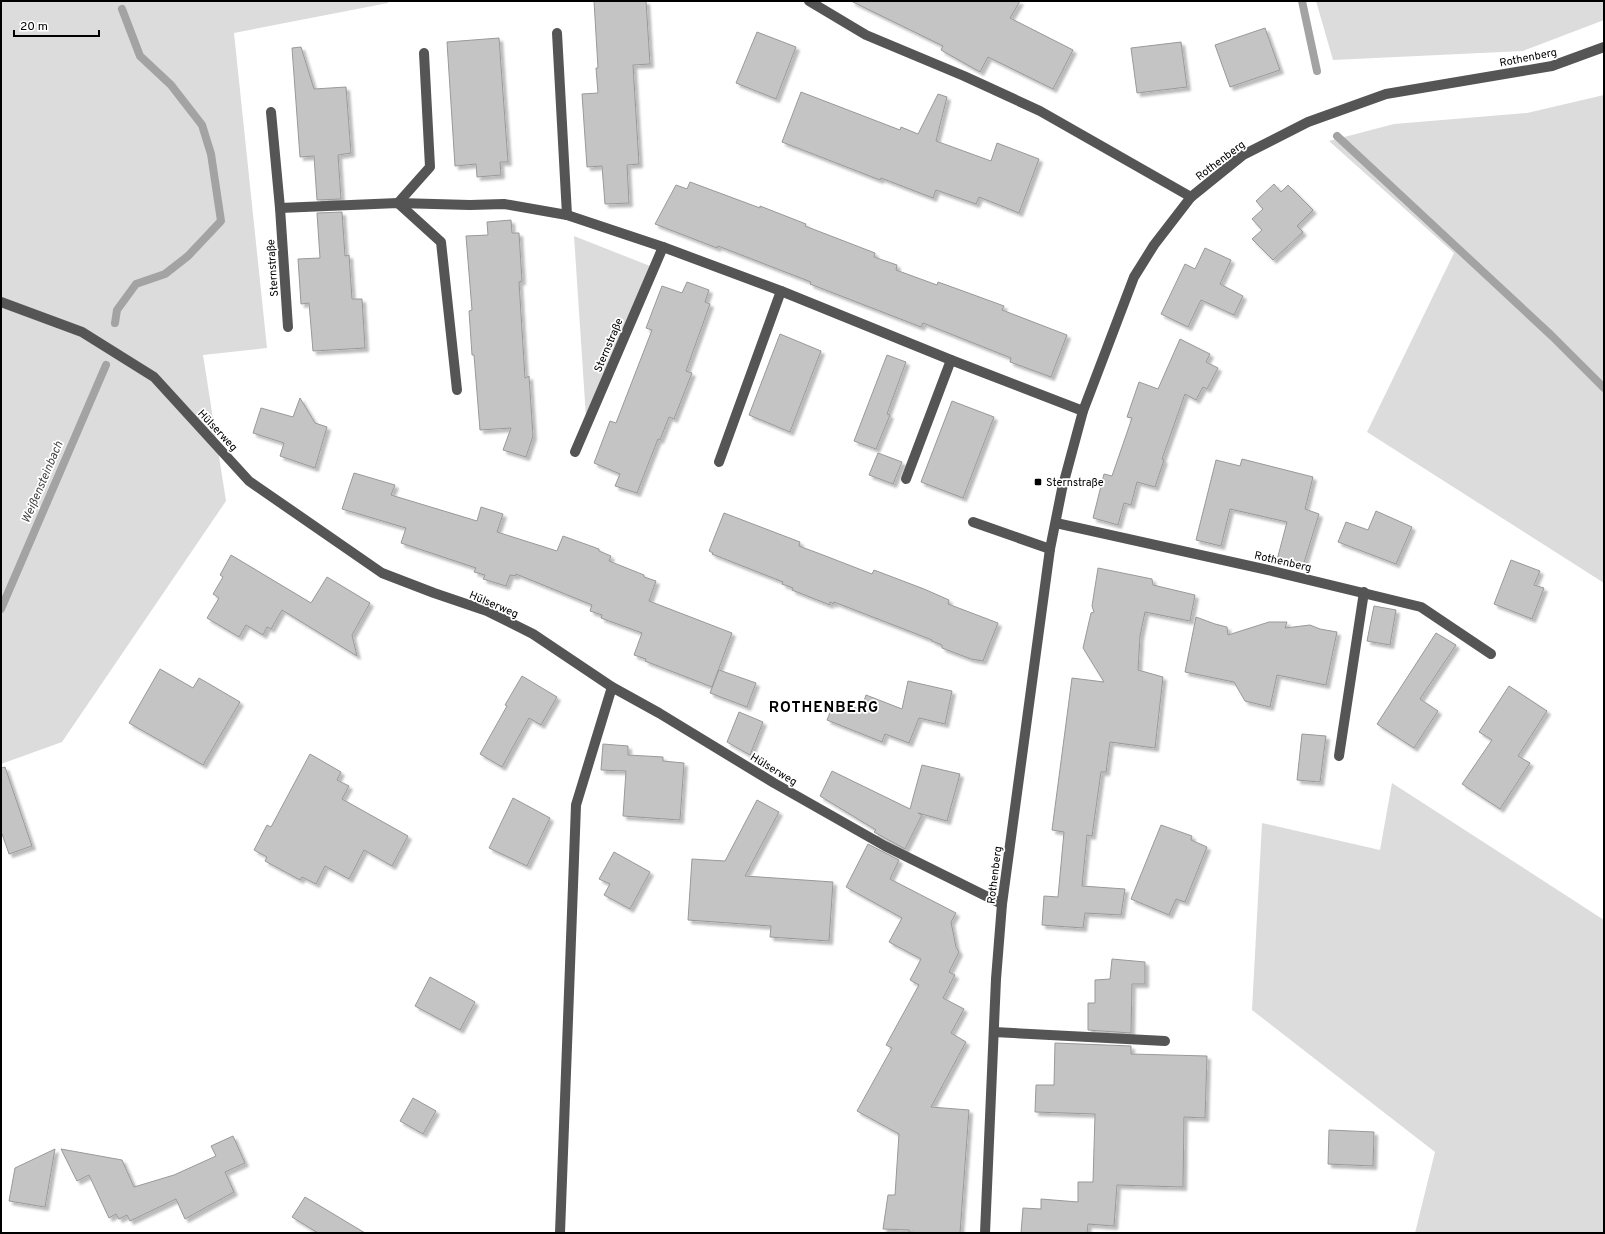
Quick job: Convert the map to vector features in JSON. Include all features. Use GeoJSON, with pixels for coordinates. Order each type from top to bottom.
{"type":"FeatureCollection","features":[{"type":"Feature","properties":{"kind":"street"},"geometry":{"type":"LineString","coordinates":[[809,1],[866,35],[964,76],[1040,111],[1191,197]]}},
{"type":"Feature","properties":{"kind":"street"},"geometry":{"type":"LineString","coordinates":[[557,33],[567,215]]}},
{"type":"Feature","properties":{"kind":"street","name":"Rothenberg"},"geometry":{"type":"LineString","coordinates":[[986,1233],[994,1032],[1002,904],[1050,549],[1062,489],[1083,411],[1134,277],[1154,245],[1191,197],[1243,155],[1308,122],[1386,94],[1552,66],[1604,47]]}},
{"type":"Feature","properties":{"kind":"street"},"geometry":{"type":"LineString","coordinates":[[398,203],[430,167],[424,53]]}},
{"type":"Feature","properties":{"kind":"street","name":"Sternstraße"},"geometry":{"type":"LineString","coordinates":[[271,112],[280,208],[288,327]]}},
{"type":"Feature","properties":{"kind":"street"},"geometry":{"type":"LineString","coordinates":[[398,203],[440,242],[457,390]]}},
{"type":"Feature","properties":{"kind":"street"},"geometry":{"type":"LineString","coordinates":[[280,208],[398,203],[470,205],[504,204],[567,215],[663,247],[781,291],[951,360],[1083,411]]}},
{"type":"Feature","properties":{"kind":"street","name":"Sternstraße"},"geometry":{"type":"LineString","coordinates":[[575,452],[663,247]]}},
{"type":"Feature","properties":{"kind":"street"},"geometry":{"type":"LineString","coordinates":[[719,462],[781,291]]}},
{"type":"Feature","properties":{"kind":"street","name":"Hülserweg"},"geometry":{"type":"LineString","coordinates":[[1,302],[82,332],[154,377],[249,481],[382,573],[487,611],[533,634],[612,687],[659,713],[774,783],[885,846],[1002,904]]}},
{"type":"Feature","properties":{"kind":"street"},"geometry":{"type":"LineString","coordinates":[[906,479],[951,360]]}},
{"type":"Feature","properties":{"kind":"street"},"geometry":{"type":"LineString","coordinates":[[973,522],[1050,549]]}},
{"type":"Feature","properties":{"kind":"street","name":"Rothenberg"},"geometry":{"type":"LineString","coordinates":[[1056,523],[1364,592],[1421,607],[1491,654]]}},
{"type":"Feature","properties":{"kind":"street"},"geometry":{"type":"LineString","coordinates":[[1340,756],[1364,592]]}},
{"type":"Feature","properties":{"kind":"street"},"geometry":{"type":"LineString","coordinates":[[560,1233],[576,805],[612,687]]}},
{"type":"Feature","properties":{"kind":"street"},"geometry":{"type":"LineString","coordinates":[[994,1032],[1165,1041]]}},
{"type":"Feature","properties":{"kind":"shaded area"},"geometry":{"type":"Polygon","coordinates":[[[1,1],[388,1],[388,3],[234,33],[267,348],[203,355],[226,501],[62,742],[1,764],[1,1]]]}},
{"type":"Feature","properties":{"kind":"shaded area"},"geometry":{"type":"Polygon","coordinates":[[[1316,1],[1604,1],[1604,20],[1523,51],[1333,60],[1316,1]]]}},
{"type":"Feature","properties":{"kind":"shaded area"},"geometry":{"type":"Polygon","coordinates":[[[1604,95],[1604,583],[1367,432],[1454,253],[1329,141],[1394,124],[1527,113],[1604,95]]]}},
{"type":"Feature","properties":{"kind":"shaded area"},"geometry":{"type":"Polygon","coordinates":[[[574,236],[650,266],[586,417],[574,236]]]}},
{"type":"Feature","properties":{"kind":"shaded area"},"geometry":{"type":"Polygon","coordinates":[[[1392,783],[1604,920],[1604,1233],[1415,1233],[1435,1152],[1252,1010],[1262,823],[1380,850],[1392,783]]]}},
{"type":"Feature","properties":{"kind":"building"},"geometry":{"type":"Polygon","coordinates":[[[594,1],[646,1],[650,64],[633,65],[639,164],[627,165],[629,203],[605,204],[602,166],[587,167],[582,94],[598,93],[594,1]]]}},
{"type":"Feature","properties":{"kind":"building"},"geometry":{"type":"Polygon","coordinates":[[[851,1],[1020,1],[1010,18],[1073,50],[1053,89],[988,57],[980,72],[941,50],[943,46],[851,1]]]}},
{"type":"Feature","properties":{"kind":"building"},"geometry":{"type":"Polygon","coordinates":[[[1265,28],[1280,70],[1230,87],[1215,45],[1265,28]]]}},
{"type":"Feature","properties":{"kind":"building"},"geometry":{"type":"Polygon","coordinates":[[[757,32],[796,47],[776,99],[736,83],[757,32]]]}},
{"type":"Feature","properties":{"kind":"building"},"geometry":{"type":"Polygon","coordinates":[[[499,38],[508,162],[500,162],[501,175],[477,177],[476,164],[455,166],[447,42],[499,38]]]}},
{"type":"Feature","properties":{"kind":"building"},"geometry":{"type":"Polygon","coordinates":[[[1181,42],[1187,87],[1137,93],[1131,48],[1181,42]]]}},
{"type":"Feature","properties":{"kind":"building"},"geometry":{"type":"Polygon","coordinates":[[[301,47],[314,89],[346,87],[351,153],[338,155],[341,199],[317,200],[314,156],[300,157],[292,48],[301,47]]]}},
{"type":"Feature","properties":{"kind":"building"},"geometry":{"type":"Polygon","coordinates":[[[801,92],[900,130],[901,127],[918,134],[938,94],[947,97],[936,141],[991,161],[997,143],[1039,159],[1019,213],[979,197],[976,204],[936,190],[933,198],[881,178],[880,180],[782,142],[801,92]]]}},
{"type":"Feature","properties":{"kind":"building"},"geometry":{"type":"Polygon","coordinates":[[[690,182],[760,208],[760,206],[806,224],[805,226],[875,253],[874,257],[897,265],[896,270],[937,285],[938,282],[1004,306],[1002,310],[1067,335],[1051,377],[1010,362],[1011,358],[923,323],[921,327],[810,284],[811,282],[718,246],[717,248],[655,224],[676,185],[687,189],[690,182]]]}},
{"type":"Feature","properties":{"kind":"building"},"geometry":{"type":"Polygon","coordinates":[[[1274,184],[1281,192],[1288,185],[1313,210],[1297,226],[1303,232],[1273,260],[1252,239],[1262,230],[1252,219],[1263,209],[1256,201],[1274,184]]]}},
{"type":"Feature","properties":{"kind":"building"},"geometry":{"type":"Polygon","coordinates":[[[342,212],[345,256],[349,255],[352,299],[362,299],[365,348],[313,351],[309,303],[301,304],[298,259],[320,258],[317,213],[342,212]]]}},
{"type":"Feature","properties":{"kind":"building"},"geometry":{"type":"Polygon","coordinates":[[[511,220],[512,233],[519,233],[522,281],[519,282],[525,378],[529,376],[533,436],[526,457],[503,450],[511,428],[480,430],[469,311],[472,310],[466,236],[488,235],[487,222],[511,220]]]}},
{"type":"Feature","properties":{"kind":"building"},"geometry":{"type":"Polygon","coordinates":[[[1205,248],[1231,260],[1220,284],[1243,296],[1234,315],[1201,300],[1188,327],[1161,314],[1185,264],[1195,269],[1205,248]]]}},
{"type":"Feature","properties":{"kind":"building"},"geometry":{"type":"Polygon","coordinates":[[[687,282],[709,290],[705,302],[710,304],[686,371],[692,373],[674,419],[669,417],[660,440],[658,439],[637,493],[615,486],[620,474],[594,463],[610,421],[616,423],[652,330],[646,328],[662,286],[682,293],[687,282]]]}},
{"type":"Feature","properties":{"kind":"building"},"geometry":{"type":"Polygon","coordinates":[[[780,334],[821,351],[790,432],[749,415],[780,334]]]}},
{"type":"Feature","properties":{"kind":"building"},"geometry":{"type":"Polygon","coordinates":[[[1180,339],[1210,354],[1206,362],[1218,368],[1207,389],[1203,387],[1196,400],[1185,394],[1162,459],[1164,460],[1155,487],[1137,482],[1131,505],[1124,503],[1118,525],[1093,518],[1104,474],[1112,476],[1132,418],[1127,417],[1139,382],[1158,389],[1180,339]]]}},
{"type":"Feature","properties":{"kind":"building"},"geometry":{"type":"Polygon","coordinates":[[[887,355],[906,362],[887,414],[890,415],[876,449],[854,441],[887,355]]]}},
{"type":"Feature","properties":{"kind":"building"},"geometry":{"type":"Polygon","coordinates":[[[300,398],[315,423],[327,427],[315,468],[280,456],[284,443],[253,433],[261,408],[293,417],[300,398]]]}},
{"type":"Feature","properties":{"kind":"building"},"geometry":{"type":"Polygon","coordinates":[[[952,401],[994,417],[963,498],[921,482],[952,401]]]}},
{"type":"Feature","properties":{"kind":"building"},"geometry":{"type":"Polygon","coordinates":[[[878,453],[902,462],[893,484],[869,475],[878,453]]]}},
{"type":"Feature","properties":{"kind":"building"},"geometry":{"type":"Polygon","coordinates":[[[1242,459],[1313,477],[1305,509],[1319,514],[1303,566],[1277,560],[1287,522],[1230,509],[1221,546],[1196,540],[1216,460],[1240,466],[1242,459]]]}},
{"type":"Feature","properties":{"kind":"building"},"geometry":{"type":"Polygon","coordinates":[[[354,473],[395,485],[391,495],[477,521],[481,507],[503,514],[497,532],[557,551],[563,536],[599,549],[599,551],[611,556],[609,561],[656,581],[649,601],[732,633],[712,687],[645,661],[646,659],[634,655],[642,633],[601,618],[602,615],[590,611],[592,605],[516,574],[516,576],[510,575],[506,586],[483,579],[485,575],[474,572],[476,568],[401,543],[406,528],[342,509],[354,473]]]}},
{"type":"Feature","properties":{"kind":"building"},"geometry":{"type":"Polygon","coordinates":[[[1376,511],[1412,527],[1396,564],[1338,542],[1346,522],[1368,530],[1376,511]]]}},
{"type":"Feature","properties":{"kind":"building"},"geometry":{"type":"Polygon","coordinates":[[[724,513],[800,542],[799,546],[872,574],[874,570],[924,589],[949,600],[948,604],[998,623],[983,661],[971,659],[942,648],[942,645],[932,640],[834,602],[834,604],[830,602],[830,605],[792,590],[793,588],[782,584],[783,582],[712,554],[713,553],[709,551],[724,513]]]}},
{"type":"Feature","properties":{"kind":"building"},"geometry":{"type":"Polygon","coordinates":[[[231,555],[311,603],[327,577],[370,603],[352,635],[357,656],[282,610],[271,629],[267,627],[263,635],[246,625],[239,637],[207,618],[219,598],[213,594],[223,577],[220,575],[231,555]]]}},
{"type":"Feature","properties":{"kind":"building"},"geometry":{"type":"Polygon","coordinates":[[[1511,560],[1540,571],[1534,585],[1544,588],[1532,619],[1494,604],[1511,560]]]}},
{"type":"Feature","properties":{"kind":"building"},"geometry":{"type":"Polygon","coordinates":[[[1098,568],[1152,579],[1153,585],[1195,595],[1190,621],[1145,612],[1140,636],[1138,670],[1163,677],[1155,748],[1110,742],[1106,772],[1101,772],[1092,836],[1087,835],[1082,886],[1125,889],[1121,915],[1085,913],[1083,928],[1042,925],[1044,896],[1058,897],[1064,832],[1052,830],[1072,678],[1104,682],[1083,648],[1091,613],[1094,612],[1092,606],[1098,568]]]}},
{"type":"Feature","properties":{"kind":"building"},"geometry":{"type":"Polygon","coordinates":[[[1374,606],[1396,610],[1390,645],[1367,641],[1374,606]]]}},
{"type":"Feature","properties":{"kind":"building"},"geometry":{"type":"Polygon","coordinates":[[[1196,617],[1227,627],[1228,635],[1269,622],[1287,622],[1285,628],[1310,625],[1320,629],[1337,632],[1326,685],[1277,675],[1270,707],[1245,701],[1234,682],[1185,672],[1196,617]]]}},
{"type":"Feature","properties":{"kind":"building"},"geometry":{"type":"Polygon","coordinates":[[[1436,633],[1456,645],[1420,699],[1438,711],[1414,748],[1377,724],[1436,633]]]}},
{"type":"Feature","properties":{"kind":"building"},"geometry":{"type":"Polygon","coordinates":[[[160,669],[193,688],[199,678],[240,702],[203,765],[129,723],[160,669]]]}},
{"type":"Feature","properties":{"kind":"building"},"geometry":{"type":"Polygon","coordinates":[[[719,670],[756,683],[747,707],[710,693],[719,670]]]}},
{"type":"Feature","properties":{"kind":"building"},"geometry":{"type":"Polygon","coordinates":[[[522,676],[557,697],[541,725],[529,718],[502,767],[480,754],[507,706],[505,705],[522,676]]]}},
{"type":"Feature","properties":{"kind":"building"},"geometry":{"type":"Polygon","coordinates":[[[908,681],[952,691],[945,724],[919,718],[909,743],[885,734],[882,742],[827,720],[835,700],[861,710],[866,695],[902,709],[908,681]]]}},
{"type":"Feature","properties":{"kind":"building"},"geometry":{"type":"Polygon","coordinates":[[[1509,686],[1547,711],[1518,756],[1530,763],[1500,809],[1462,784],[1492,740],[1479,732],[1509,686]]]}},
{"type":"Feature","properties":{"kind":"building"},"geometry":{"type":"Polygon","coordinates":[[[739,712],[763,722],[750,755],[727,742],[739,712]]]}},
{"type":"Feature","properties":{"kind":"building"},"geometry":{"type":"Polygon","coordinates":[[[1302,734],[1326,736],[1320,782],[1297,780],[1302,734]]]}},
{"type":"Feature","properties":{"kind":"building"},"geometry":{"type":"Polygon","coordinates":[[[603,744],[628,746],[628,755],[663,757],[663,761],[684,763],[680,820],[623,816],[626,771],[601,770],[603,744]]]}},
{"type":"Feature","properties":{"kind":"building"},"geometry":{"type":"Polygon","coordinates":[[[310,754],[341,772],[337,780],[349,786],[342,799],[408,836],[392,866],[364,850],[349,879],[325,866],[316,884],[302,877],[300,880],[265,861],[267,857],[254,850],[267,825],[271,827],[310,754]]]}},
{"type":"Feature","properties":{"kind":"building"},"geometry":{"type":"Polygon","coordinates":[[[922,765],[960,774],[947,821],[918,813],[922,815],[905,849],[874,832],[876,830],[820,796],[832,771],[910,809],[922,765]]]}},
{"type":"Feature","properties":{"kind":"building"},"geometry":{"type":"Polygon","coordinates":[[[5,767],[32,846],[9,854],[1,831],[1,768],[5,767]]]}},
{"type":"Feature","properties":{"kind":"building"},"geometry":{"type":"Polygon","coordinates":[[[513,798],[550,818],[527,866],[489,848],[513,798]]]}},
{"type":"Feature","properties":{"kind":"building"},"geometry":{"type":"Polygon","coordinates":[[[757,800],[779,812],[745,876],[833,882],[829,941],[770,937],[771,926],[688,920],[692,859],[725,861],[757,800]]]}},
{"type":"Feature","properties":{"kind":"building"},"geometry":{"type":"Polygon","coordinates":[[[1161,825],[1192,836],[1191,840],[1207,847],[1185,902],[1176,899],[1169,915],[1131,899],[1161,825]]]}},
{"type":"Feature","properties":{"kind":"building"},"geometry":{"type":"Polygon","coordinates":[[[868,844],[899,860],[890,879],[956,913],[951,922],[956,947],[959,952],[949,972],[955,975],[943,998],[964,1009],[951,1033],[966,1042],[931,1107],[969,1110],[960,1233],[920,1233],[909,1232],[909,1230],[883,1229],[888,1195],[895,1195],[899,1134],[857,1111],[892,1048],[886,1045],[919,985],[910,980],[921,959],[889,942],[902,918],[846,887],[868,844]]]}},
{"type":"Feature","properties":{"kind":"building"},"geometry":{"type":"Polygon","coordinates":[[[614,852],[650,872],[630,909],[604,895],[610,884],[599,879],[614,852]]]}},
{"type":"Feature","properties":{"kind":"building"},"geometry":{"type":"Polygon","coordinates":[[[1112,959],[1145,962],[1145,984],[1132,984],[1131,1033],[1088,1030],[1088,1003],[1095,1003],[1095,980],[1110,979],[1112,959]]]}},
{"type":"Feature","properties":{"kind":"building"},"geometry":{"type":"Polygon","coordinates":[[[430,977],[475,1002],[460,1030],[415,1006],[430,977]]]}},
{"type":"Feature","properties":{"kind":"building"},"geometry":{"type":"Polygon","coordinates":[[[1055,1043],[1131,1046],[1131,1054],[1207,1056],[1205,1118],[1184,1117],[1183,1187],[1117,1185],[1114,1226],[1088,1224],[1087,1233],[1021,1233],[1023,1208],[1041,1209],[1041,1199],[1078,1202],[1078,1182],[1093,1182],[1095,1114],[1035,1112],[1036,1085],[1054,1085],[1055,1043]]]}},
{"type":"Feature","properties":{"kind":"building"},"geometry":{"type":"Polygon","coordinates":[[[413,1098],[436,1111],[423,1134],[400,1121],[413,1098]]]}},
{"type":"Feature","properties":{"kind":"building"},"geometry":{"type":"Polygon","coordinates":[[[1329,1130],[1374,1132],[1373,1166],[1328,1164],[1329,1130]]]}},
{"type":"Feature","properties":{"kind":"building"},"geometry":{"type":"Polygon","coordinates":[[[233,1136],[245,1163],[225,1172],[234,1192],[185,1219],[176,1199],[130,1221],[127,1215],[119,1219],[116,1214],[109,1218],[89,1175],[77,1181],[61,1149],[122,1160],[134,1187],[174,1175],[216,1156],[211,1146],[233,1136]]]}},
{"type":"Feature","properties":{"kind":"building"},"geometry":{"type":"Polygon","coordinates":[[[55,1149],[45,1207],[9,1201],[15,1168],[55,1149]]]}},
{"type":"Feature","properties":{"kind":"building"},"geometry":{"type":"Polygon","coordinates":[[[305,1197],[365,1233],[318,1233],[292,1217],[305,1197]]]}},
{"type":"Feature","properties":{"kind":"waterway"},"geometry":{"type":"LineString","coordinates":[[1302,1],[1317,71]]}},
{"type":"Feature","properties":{"kind":"waterway","name":"Weißensteinbach"},"geometry":{"type":"LineString","coordinates":[[115,323],[117,310],[136,284],[165,274],[188,256],[221,221],[211,154],[202,125],[171,85],[140,56],[122,9]]}},
{"type":"Feature","properties":{"kind":"waterway"},"geometry":{"type":"LineString","coordinates":[[1337,136],[1552,336],[1604,388]]}},
{"type":"Feature","properties":{"kind":"waterway","name":"Weißensteinbach"},"geometry":{"type":"LineString","coordinates":[[1,609],[106,365]]}},
{"type":"Feature","properties":{"kind":"place","name":"Sternstraße"},"geometry":{"type":"Point","coordinates":[1038,482]}},
{"type":"Feature","properties":{"kind":"district","name":"ROTHENBERG"},"geometry":{"type":"Point","coordinates":[824,707]}}]}
